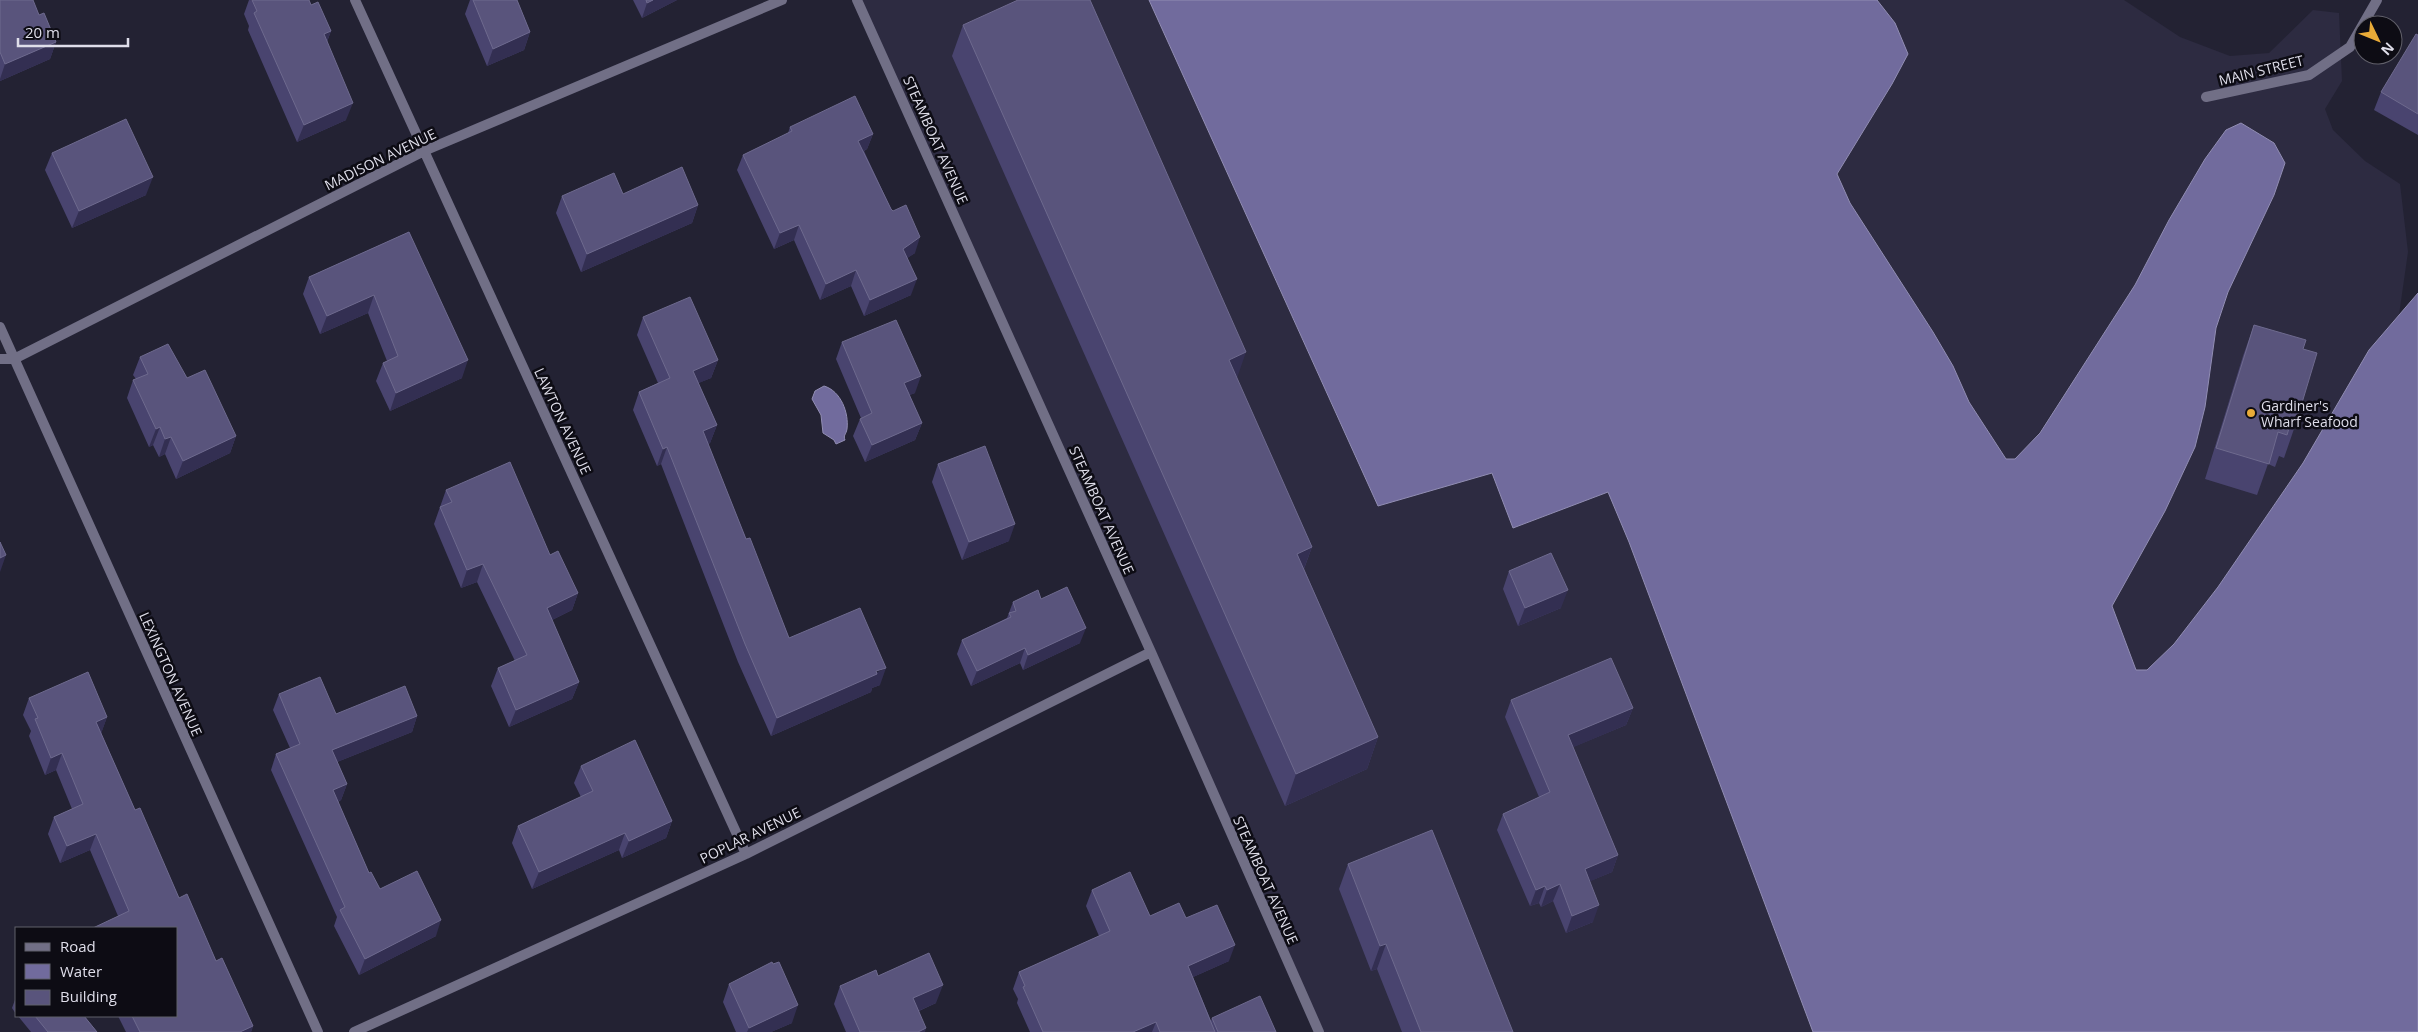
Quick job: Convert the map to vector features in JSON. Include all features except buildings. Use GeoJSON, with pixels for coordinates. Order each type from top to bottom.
{"type":"FeatureCollection","features":[{"type":"Feature","properties":{"kind":"street","name":"LAWTON AVENUE"},"geometry":{"type":"LineString","coordinates":[[355,0],[746,854]]}},
{"type":"Feature","properties":{"kind":"street","name":"MADISON AVENUE"},"geometry":{"type":"LineString","coordinates":[[0,359],[14,358],[424,151],[782,0]]}},
{"type":"Feature","properties":{"kind":"street","name":"STEAMBOAT AVENUE"},"geometry":{"type":"LineString","coordinates":[[857,0],[1152,652],[1319,1032]]}},
{"type":"Feature","properties":{"kind":"street","name":"MAIN STREET"},"geometry":{"type":"LineString","coordinates":[[2206,97],[2309,74],[2350,47],[2377,0]]}},
{"type":"Feature","properties":{"kind":"street","name":"LEXINGTON AVENUE"},"geometry":{"type":"LineString","coordinates":[[0,327],[318,1032]]}},
{"type":"Feature","properties":{"kind":"street","name":"POPLAR AVENUE"},"geometry":{"type":"LineString","coordinates":[[354,1032],[746,854],[1152,652]]}},
{"type":"Feature","properties":{"kind":"shaded area"},"geometry":{"type":"Polygon","coordinates":[[[859,0],[1149,0],[1377,505],[1492,473],[1514,528],[1608,492],[1629,542],[1813,1032],[1324,1032],[859,0]]]}},
{"type":"Feature","properties":{"kind":"shaded area"},"geometry":{"type":"Polygon","coordinates":[[[1877,0],[2124,0],[2180,37],[2230,56],[2269,53],[2313,10],[2339,13],[2342,81],[2325,109],[2333,130],[2365,161],[2400,184],[2408,252],[2399,315],[2369,350],[2303,463],[2218,587],[2174,644],[2147,670],[2136,670],[2112,606],[2165,511],[2195,447],[2205,407],[2216,328],[2228,292],[2274,195],[2285,163],[2274,143],[2241,123],[2169,220],[2135,285],[2039,433],[2015,459],[2006,459],[1969,402],[1953,366],[1933,332],[1850,203],[1837,174],[1892,84],[1895,23],[1877,0]]]}},
{"type":"Feature","properties":{"kind":"water"},"geometry":{"type":"Polygon","coordinates":[[[1149,0],[1877,0],[1895,23],[1908,54],[1892,84],[1837,174],[1850,203],[1933,332],[1953,366],[1969,402],[2006,459],[2015,459],[2040,433],[2135,285],[2169,220],[2205,159],[2226,130],[2241,123],[2274,143],[2285,163],[2274,195],[2228,292],[2216,328],[2205,407],[2195,447],[2165,511],[2112,606],[2136,670],[2147,670],[2174,644],[2218,587],[2303,463],[2369,350],[2418,293],[2418,1032],[1813,1032],[1629,542],[1608,492],[1513,528],[1492,473],[1378,506],[1149,0]]]}},
{"type":"Feature","properties":{"kind":"water"},"geometry":{"type":"Polygon","coordinates":[[[824,386],[835,393],[843,403],[847,416],[845,440],[836,444],[834,440],[823,433],[821,415],[812,399],[815,391],[824,386]]]}},
{"type":"Feature","properties":{"kind":"place","name":"Gardiner's Wharf Seafood"},"geometry":{"type":"Point","coordinates":[2251,413]}}]}
